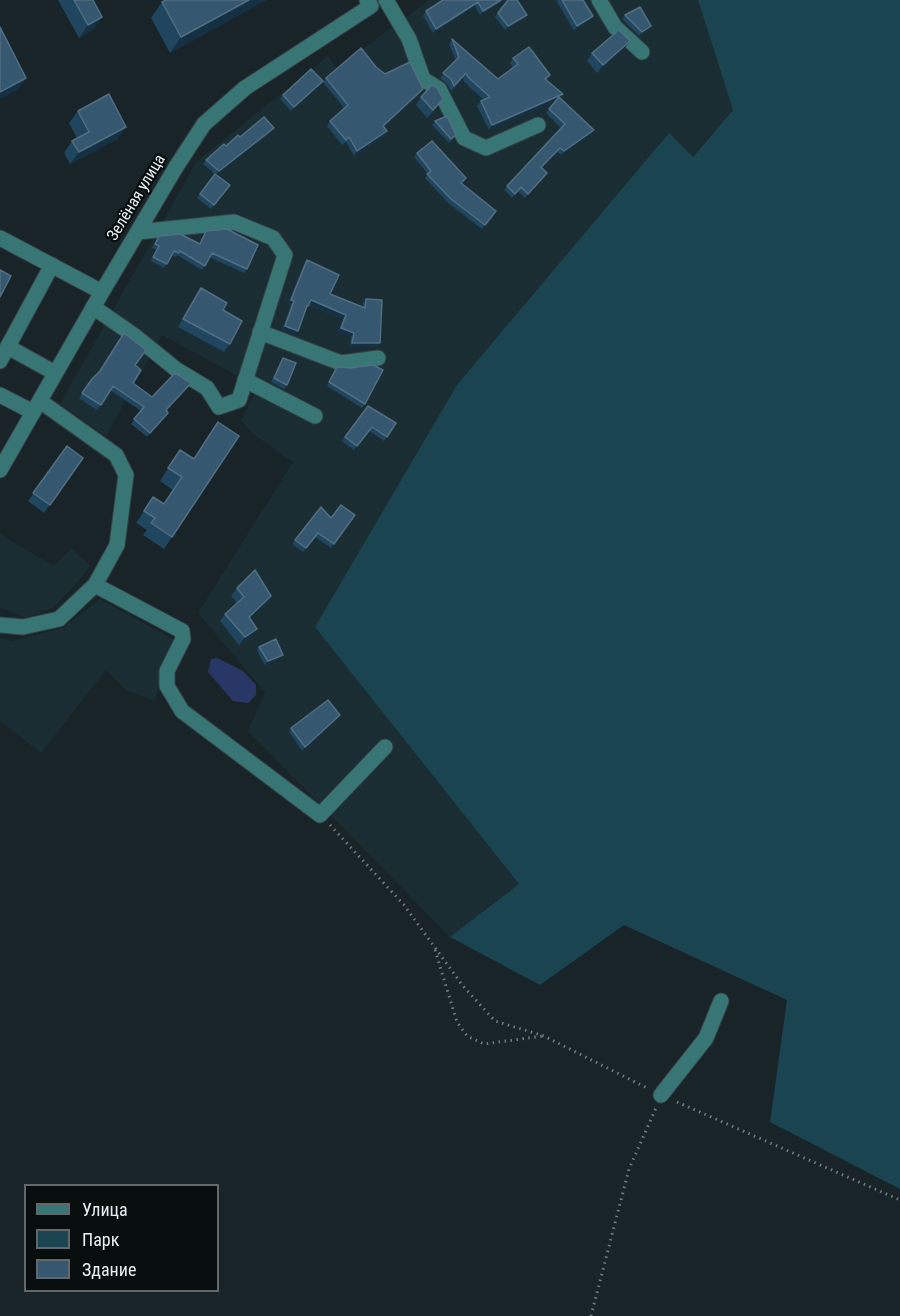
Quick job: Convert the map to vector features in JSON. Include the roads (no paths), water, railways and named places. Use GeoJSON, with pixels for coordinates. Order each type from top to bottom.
{"type":"FeatureCollection","features":[{"type":"Feature","properties":{"kind":"street"},"geometry":{"type":"LineString","coordinates":[[599,0],[615,27],[642,52]]}},
{"type":"Feature","properties":{"kind":"street"},"geometry":{"type":"LineString","coordinates":[[377,2],[410,39],[423,78],[439,90],[464,138],[486,148],[538,125]]}},
{"type":"Feature","properties":{"kind":"street","name":"Зелёная улица"},"geometry":{"type":"LineString","coordinates":[[0,470],[93,307],[204,124],[245,88],[377,2]]}},
{"type":"Feature","properties":{"kind":"street"},"geometry":{"type":"LineString","coordinates":[[93,307],[135,336],[177,370],[207,388],[219,407],[238,400],[285,255],[273,238],[234,222],[138,232]]}},
{"type":"Feature","properties":{"kind":"street"},"geometry":{"type":"LineString","coordinates":[[0,238],[102,292]]}},
{"type":"Feature","properties":{"kind":"street"},"geometry":{"type":"LineString","coordinates":[[0,361],[52,266]]}},
{"type":"Feature","properties":{"kind":"street"},"geometry":{"type":"LineString","coordinates":[[260,332],[341,363],[378,358]]}},
{"type":"Feature","properties":{"kind":"street"},"geometry":{"type":"LineString","coordinates":[[8,347],[55,373]]}},
{"type":"Feature","properties":{"kind":"street"},"geometry":{"type":"LineString","coordinates":[[244,380],[315,416]]}},
{"type":"Feature","properties":{"kind":"street"},"geometry":{"type":"LineString","coordinates":[[0,395],[36,407],[116,455],[126,475],[117,545],[95,585],[59,619],[23,627],[0,625]]}},
{"type":"Feature","properties":{"kind":"street"},"geometry":{"type":"LineString","coordinates":[[95,585],[182,631],[183,639],[167,671],[167,686],[182,711],[320,815],[386,747]]}},
{"type":"Feature","properties":{"kind":"street"},"geometry":{"type":"LineString","coordinates":[[661,1095],[706,1038],[721,1001]]}},
{"type":"Feature","properties":{"kind":"water"},"geometry":{"type":"Polygon","coordinates":[[[217,658],[243,671],[256,685],[256,695],[248,703],[233,701],[208,672],[211,659],[217,658]]]}}]}
